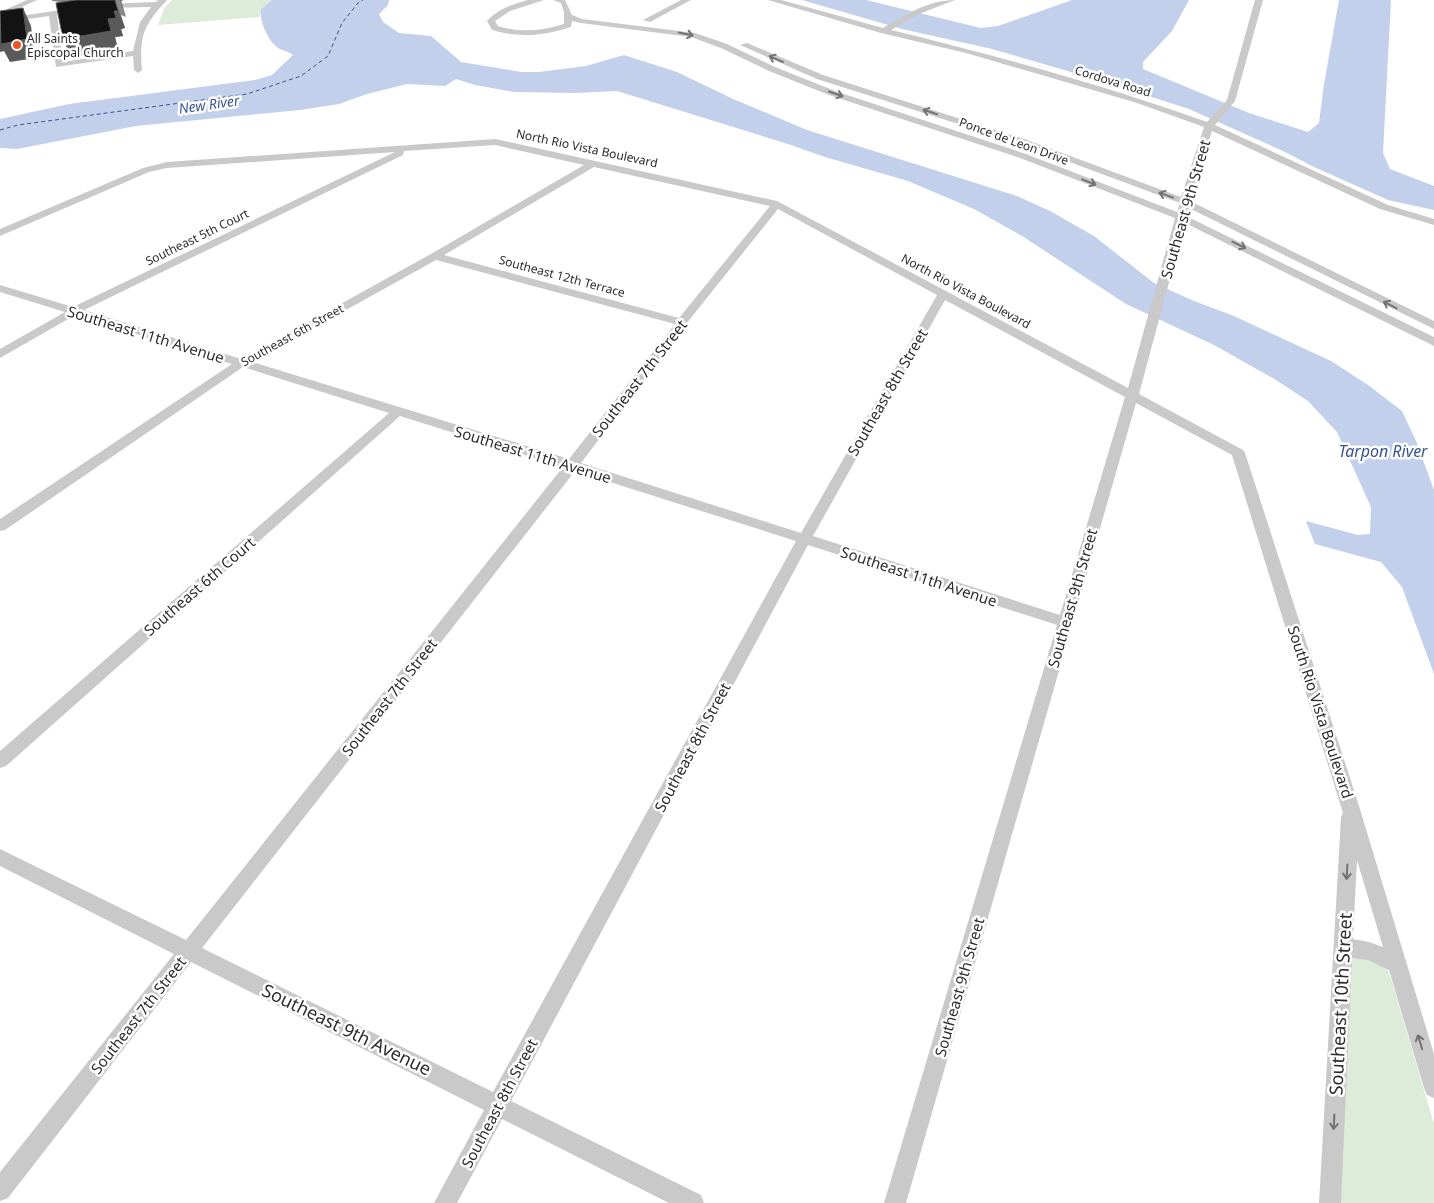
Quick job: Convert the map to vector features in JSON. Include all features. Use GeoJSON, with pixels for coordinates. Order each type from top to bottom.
{"type":"FeatureCollection","features":[{"type":"Feature","properties":{"kind":"street"},"geometry":{"type":"LineString","coordinates":[[0,15],[33,0]]}},
{"type":"Feature","properties":{"kind":"street"},"geometry":{"type":"LineString","coordinates":[[540,0],[519,4],[499,13],[491,21],[495,28],[513,34],[529,34],[568,25],[568,14],[564,2],[557,0]]}},
{"type":"Feature","properties":{"kind":"street"},"geometry":{"type":"LineString","coordinates":[[647,20],[687,0]]}},
{"type":"Feature","properties":{"kind":"street","name":"Cordova Road"},"geometry":{"type":"LineString","coordinates":[[772,0],[968,51],[1140,101],[1209,126],[1384,208],[1434,222]]}},
{"type":"Feature","properties":{"kind":"street"},"geometry":{"type":"LineString","coordinates":[[887,29],[916,12],[951,0]]}},
{"type":"Feature","properties":{"kind":"street","name":"Southeast 9th Street"},"geometry":{"type":"LineString","coordinates":[[895,1203],[1132,396],[1151,320],[1166,274],[1185,202],[1209,126],[1232,101],[1259,0]]}},
{"type":"Feature","properties":{"kind":"street"},"geometry":{"type":"LineString","coordinates":[[0,21],[118,5],[160,2]]}},
{"type":"Feature","properties":{"kind":"street"},"geometry":{"type":"LineString","coordinates":[[138,70],[136,53],[138,35],[160,2]]}},
{"type":"Feature","properties":{"kind":"street"},"geometry":{"type":"LineString","coordinates":[[53,13],[59,65],[136,53]]}},
{"type":"Feature","properties":{"kind":"street","name":"Ponce de Leon Drive"},"geometry":{"type":"LineString","coordinates":[[568,14],[647,20],[702,27],[820,77],[1024,142],[1185,202],[1434,326]]}},
{"type":"Feature","properties":{"kind":"street","name":"Ponce de Leon Drive"},"geometry":{"type":"LineString","coordinates":[[568,14],[581,21],[667,30],[692,35],[724,46],[772,69],[832,93],[1023,156],[1181,217],[1391,319],[1434,342]]}},
{"type":"Feature","properties":{"kind":"street","name":"North Rio Vista Boulevard"},"geometry":{"type":"LineString","coordinates":[[0,233],[146,170],[166,165],[495,142],[778,204],[1132,396]]}},
{"type":"Feature","properties":{"kind":"street","name":"Southeast 5th Court"},"geometry":{"type":"LineString","coordinates":[[0,354],[74,312],[408,149]]}},
{"type":"Feature","properties":{"kind":"street","name":"Southeast 6th Street"},"geometry":{"type":"LineString","coordinates":[[0,526],[240,364],[435,256],[594,163]]}},
{"type":"Feature","properties":{"kind":"street","name":"Southeast 7th Street"},"geometry":{"type":"LineString","coordinates":[[0,1190],[572,465],[682,322],[778,204]]}},
{"type":"Feature","properties":{"kind":"street","name":"Southeast 12th Terrace"},"geometry":{"type":"LineString","coordinates":[[435,256],[682,322]]}},
{"type":"Feature","properties":{"kind":"street","name":"Southeast 11th Avenue"},"geometry":{"type":"LineString","coordinates":[[0,288],[240,364],[572,465],[1065,622]]}},
{"type":"Feature","properties":{"kind":"street","name":"Southeast 8th Street"},"geometry":{"type":"LineString","coordinates":[[445,1203],[804,539],[943,294]]}},
{"type":"Feature","properties":{"kind":"street"},"geometry":{"type":"LineString","coordinates":[[1391,319],[1411,316],[1434,320]]}},
{"type":"Feature","properties":{"kind":"street","name":"South Rio Vista Boulevard"},"geometry":{"type":"LineString","coordinates":[[1132,396],[1238,453],[1350,806],[1434,1088]]}},
{"type":"Feature","properties":{"kind":"street","name":"Southeast 6th Court"},"geometry":{"type":"LineString","coordinates":[[0,761],[397,412]]}},
{"type":"Feature","properties":{"kind":"street","name":"Southeast 10th Street"},"geometry":{"type":"LineString","coordinates":[[1330,1203],[1350,806]]}},
{"type":"Feature","properties":{"kind":"street","name":"Southeast 9th Avenue"},"geometry":{"type":"LineString","coordinates":[[0,857],[694,1203]]}},
{"type":"Feature","properties":{"kind":"street"},"geometry":{"type":"LineString","coordinates":[[1343,947],[1369,951],[1397,964]]}},
{"type":"Feature","properties":{"kind":"green space"},"geometry":{"type":"Polygon","coordinates":[[[172,0],[272,0],[261,9],[260,17],[158,25],[165,7],[172,0]]]}},
{"type":"Feature","properties":{"kind":"green space"},"geometry":{"type":"Polygon","coordinates":[[[1360,953],[1378,958],[1388,970],[1396,995],[1434,1124],[1434,1203],[1337,1203],[1349,970],[1352,959],[1360,953]]]}},
{"type":"Feature","properties":{"kind":"water","name":"Tarpon River"},"geometry":{"type":"Polygon","coordinates":[[[272,0],[389,0],[388,5],[379,14],[383,22],[399,33],[431,36],[461,62],[522,72],[539,72],[586,66],[624,55],[677,72],[731,98],[807,130],[1017,196],[1050,211],[1094,236],[1154,283],[1234,316],[1331,361],[1368,385],[1402,411],[1416,441],[1434,490],[1434,674],[1402,587],[1381,562],[1315,544],[1306,521],[1358,535],[1370,534],[1371,507],[1337,432],[1308,401],[1276,380],[1214,345],[1126,304],[1022,236],[974,209],[908,181],[825,157],[617,91],[576,93],[514,92],[475,85],[456,79],[445,86],[407,84],[367,94],[339,104],[300,110],[136,126],[17,149],[0,148],[0,119],[69,104],[255,80],[272,75],[293,55],[274,45],[265,30],[261,19],[261,9],[272,0]]]}},
{"type":"Feature","properties":{"kind":"water"},"geometry":{"type":"Polygon","coordinates":[[[802,0],[866,0],[981,28],[998,26],[1072,0],[1189,0],[1172,31],[1143,62],[1143,69],[1249,113],[1308,132],[1319,123],[1339,0],[1391,0],[1383,153],[1390,169],[1434,186],[1434,210],[1388,200],[1189,109],[992,49],[902,29],[802,0]]]}},
{"type":"Feature","properties":{"kind":"building"},"geometry":{"type":"Polygon","coordinates":[[[76,0],[115,0],[118,11],[114,11],[116,18],[108,19],[111,31],[63,39],[56,3],[76,0]]]}},
{"type":"Feature","properties":{"kind":"building"},"geometry":{"type":"Polygon","coordinates":[[[23,8],[27,39],[1,44],[0,11],[23,8]]]}},
{"type":"Feature","properties":{"kind":"ferry route"},"geometry":{"type":"LineString","coordinates":[[0,130],[18,125],[247,94],[301,76],[328,56],[342,23],[358,3],[363,0]]}},
{"type":"Feature","properties":{"kind":"place","name":"All Saints Episcopal Church"},"geometry":{"type":"Point","coordinates":[17,45]}},
{"type":"Feature","properties":{"kind":"water label","name":"New River"},"geometry":{"type":"Point","coordinates":[209,104]}}]}
